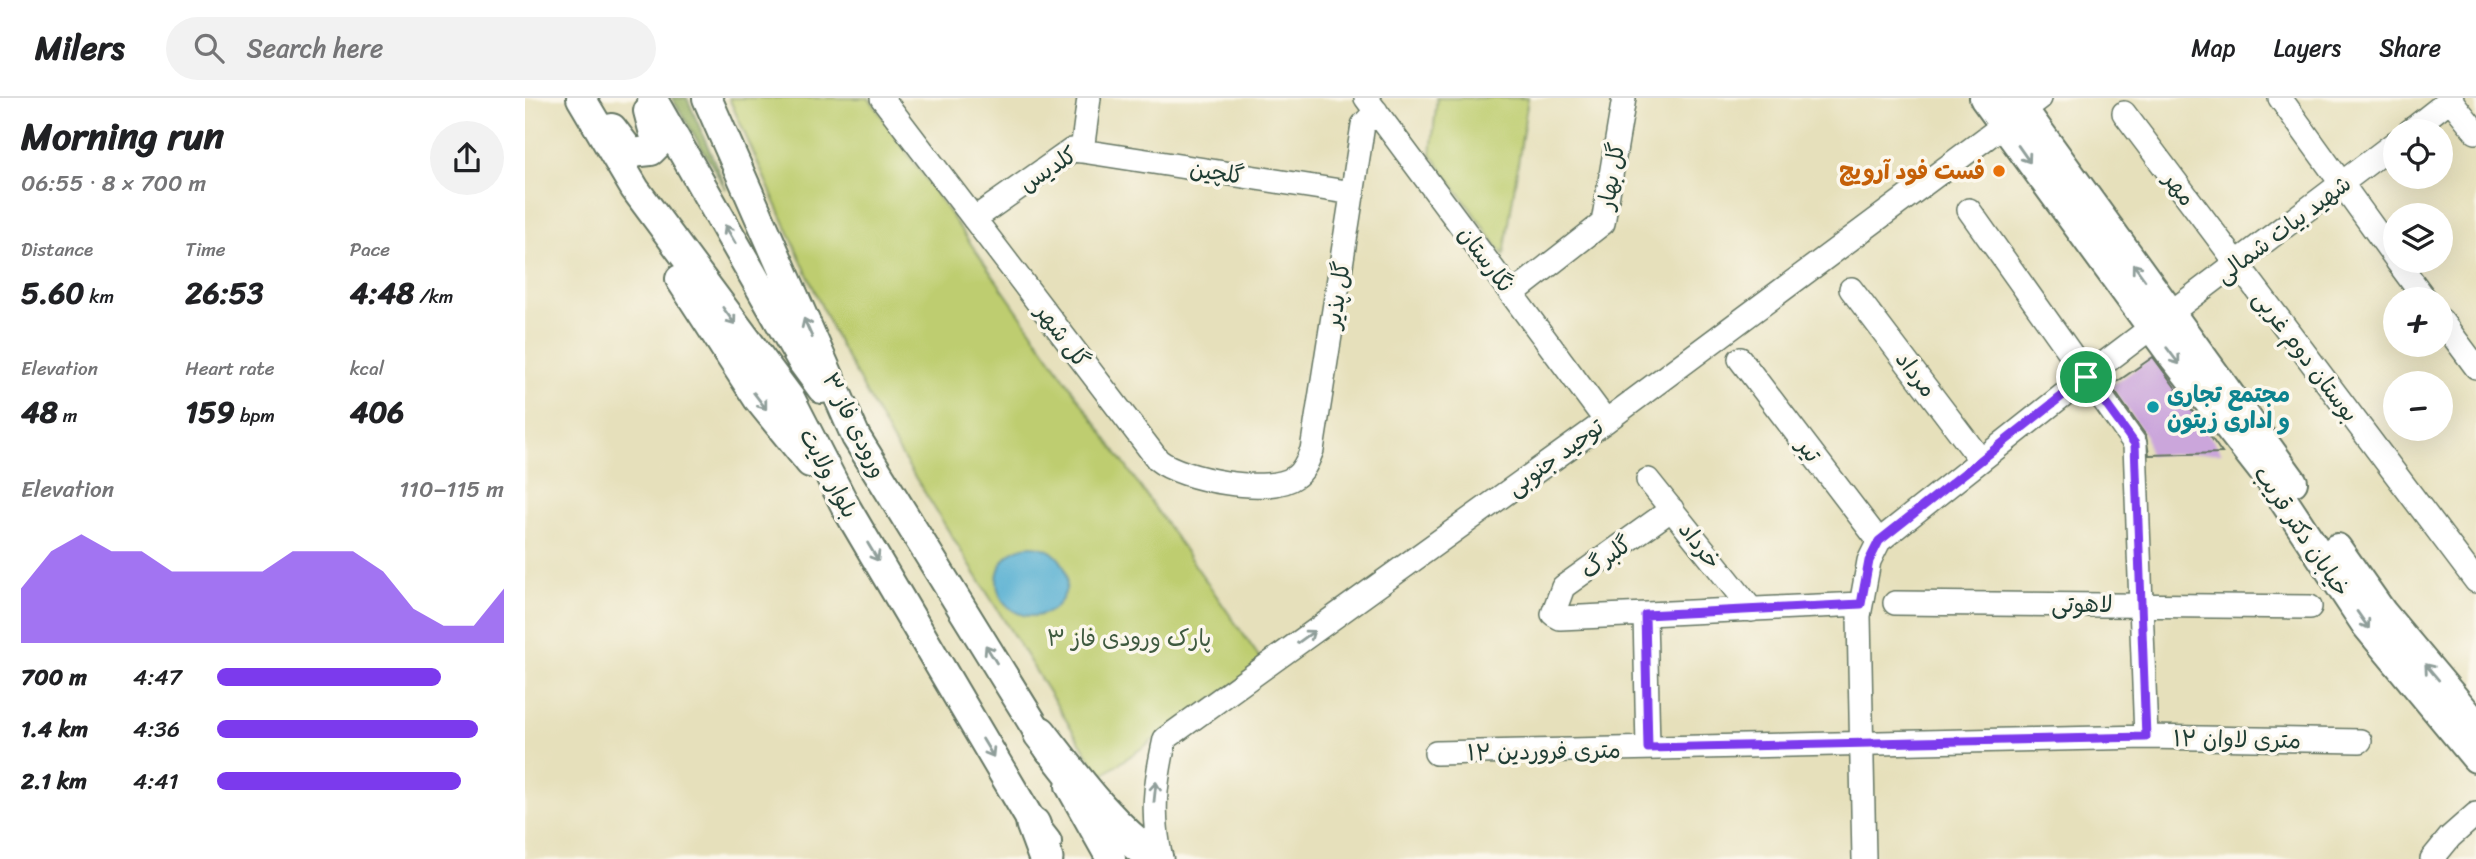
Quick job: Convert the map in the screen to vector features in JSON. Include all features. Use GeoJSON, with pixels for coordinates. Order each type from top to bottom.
{"type":"FeatureCollection","features":[{"type":"Feature","properties":{"kind":"highway"},"geometry":{"type":"LineString","coordinates":[[1040,733],[1088,794],[1135,844],[1158,859]]}},
{"type":"Feature","properties":{"kind":"highway"},"geometry":{"type":"LineString","coordinates":[[1033,824],[1046,859]]}},
{"type":"Feature","properties":{"kind":"main road"},"geometry":{"type":"LineString","coordinates":[[562,98],[758,399],[847,509]]}},
{"type":"Feature","properties":{"kind":"main road","name":"بلوار ولایت"},"geometry":{"type":"LineString","coordinates":[[581,98],[635,189],[790,398],[847,509],[1033,824],[1060,859]]}},
{"type":"Feature","properties":{"kind":"main road"},"geometry":{"type":"LineString","coordinates":[[589,98],[631,153],[651,151],[657,145],[644,98]]}},
{"type":"Feature","properties":{"kind":"main road","name":"بلوار ولایت"},"geometry":{"type":"LineString","coordinates":[[652,98],[803,363],[856,437]]}},
{"type":"Feature","properties":{"kind":"main road","name":"ورودی فاز ۳"},"geometry":{"type":"LineString","coordinates":[[707,98],[856,437],[1040,733]]}},
{"type":"Feature","properties":{"kind":"main road","name":"خیابان دکتر قریب"},"geometry":{"type":"LineString","coordinates":[[1984,98],[2020,107],[2366,625],[2476,758]]}},
{"type":"Feature","properties":{"kind":"main road","name":"خیابان دکتر قریب"},"geometry":{"type":"LineString","coordinates":[[2161,321],[2209,362],[2382,612],[2476,724]]}},
{"type":"Feature","properties":{"kind":"main road"},"geometry":{"type":"LineString","coordinates":[[1040,733],[1111,859]]}},
{"type":"Feature","properties":{"kind":"street","name":"گل شهر"},"geometry":{"type":"LineString","coordinates":[[882,98],[1157,460],[1193,476],[1255,486],[1281,484],[1294,478]]}},
{"type":"Feature","properties":{"kind":"street","name":"کلدیس"},"geometry":{"type":"LineString","coordinates":[[974,219],[1072,150],[1082,151],[1089,98]]}},
{"type":"Feature","properties":{"kind":"street","name":"گل بهار"},"geometry":{"type":"LineString","coordinates":[[1512,294],[1603,223],[1624,98]]}},
{"type":"Feature","properties":{"kind":"street"},"geometry":{"type":"LineString","coordinates":[[2280,98],[2383,242]]}},
{"type":"Feature","properties":{"kind":"street"},"geometry":{"type":"LineString","coordinates":[[2425,119],[2450,99],[2476,132]]}},
{"type":"Feature","properties":{"kind":"street","name":"نگارستان"},"geometry":{"type":"LineString","coordinates":[[1371,105],[1606,421]]}},
{"type":"Feature","properties":{"kind":"street","name":"گل پذیر"},"geometry":{"type":"LineString","coordinates":[[1294,478],[1307,463],[1316,436],[1363,125],[1371,105]]}},
{"type":"Feature","properties":{"kind":"street","name":"توحید جنوبی"},"geometry":{"type":"LineString","coordinates":[[1158,859],[1153,791],[1165,739],[1606,421],[2020,107]]}},
{"type":"Feature","properties":{"kind":"street","name":"مهر"},"geometry":{"type":"LineString","coordinates":[[2124,113],[2237,265]]}},
{"type":"Feature","properties":{"kind":"street","name":"گلچین"},"geometry":{"type":"LineString","coordinates":[[1082,151],[1353,193]]}},
{"type":"Feature","properties":{"kind":"street","name":"شهید بیات شمالی"},"geometry":{"type":"LineString","coordinates":[[1879,541],[2086,377],[2383,152]]}},
{"type":"Feature","properties":{"kind":"street"},"geometry":{"type":"LineString","coordinates":[[1969,210],[2135,444],[2146,737]]}},
{"type":"Feature","properties":{"kind":"street","name":"بوستان دوم غربی"},"geometry":{"type":"LineString","coordinates":[[2237,265],[2476,581]]}},
{"type":"Feature","properties":{"kind":"street","name":"مرداد"},"geometry":{"type":"LineString","coordinates":[[1851,289],[1980,459]]}},
{"type":"Feature","properties":{"kind":"street"},"geometry":{"type":"LineString","coordinates":[[2453,336],[2476,367]]}},
{"type":"Feature","properties":{"kind":"street","name":"تیر"},"geometry":{"type":"LineString","coordinates":[[1740,359],[1879,541]]}},
{"type":"Feature","properties":{"kind":"street","name":"خرداد"},"geometry":{"type":"LineString","coordinates":[[1648,480],[1752,610]]}},
{"type":"Feature","properties":{"kind":"street","name":"گلبرگ"},"geometry":{"type":"LineString","coordinates":[[1645,615],[1560,618],[1553,614],[1563,587],[1672,509]]}},
{"type":"Feature","properties":{"kind":"street"},"geometry":{"type":"LineString","coordinates":[[1864,859],[1861,604],[1869,561],[1879,541]]}},
{"type":"Feature","properties":{"kind":"street","name":"لاهوتی"},"geometry":{"type":"LineString","coordinates":[[1895,603],[2310,607]]}},
{"type":"Feature","properties":{"kind":"street"},"geometry":{"type":"LineString","coordinates":[[1648,748],[1645,615],[1861,604]]}},
{"type":"Feature","properties":{"kind":"street","name":"۱۲ متری لاوان"},"geometry":{"type":"LineString","coordinates":[[1862,744],[2146,737],[2360,741]]}},
{"type":"Feature","properties":{"kind":"street","name":"۱۲ متری فروردین"},"geometry":{"type":"LineString","coordinates":[[1436,753],[1862,744]]}},
{"type":"Feature","properties":{"kind":"street"},"geometry":{"type":"LineString","coordinates":[[2432,859],[2450,837],[2476,814]]}},
{"type":"Feature","properties":{"kind":"green space"},"geometry":{"type":"Polygon","coordinates":[[[672,98],[687,98],[726,189],[672,98]]]}},
{"type":"Feature","properties":{"kind":"green space","name":"پارک ورودی فاز ۳"},"geometry":{"type":"Polygon","coordinates":[[[729,98],[869,98],[1264,664],[1101,776],[892,440],[833,332],[729,98]]]}},
{"type":"Feature","properties":{"kind":"green space"},"geometry":{"type":"Polygon","coordinates":[[[1437,98],[1528,98],[1504,256],[1431,154],[1437,98]]]}},
{"type":"Feature","properties":{"kind":"water"},"geometry":{"type":"Polygon","coordinates":[[[1032,546],[1051,552],[1061,562],[1067,581],[1061,600],[1051,610],[1032,616],[1013,610],[1003,600],[997,581],[1003,562],[1013,552],[1032,546]]]}},
{"type":"Feature","properties":{"kind":"building","name":"مجتمع تجاری و اداری زیتون"},"geometry":{"type":"Polygon","coordinates":[[[2153,357],[2222,453],[2149,455],[2146,436],[2111,386],[2153,357]]]}},
{"type":"Feature","properties":{"kind":"place","name":"فست فود آرویچ"},"geometry":{"type":"Point","coordinates":[1999,171]}},
{"type":"Feature","properties":{"kind":"place","name":"مجتمع تجاری و اداری زیتون"},"geometry":{"type":"Point","coordinates":[2153,407]}},
{"type":"Feature","properties":{"kind":"route"},"geometry":{"type":"LineString","coordinates":[[2086,377],[2135,444],[2138,464],[2146,737],[1648,748],[1645,615],[1861,604],[1869,561],[1879,541],[1896,524],[2086,377]]}}]}
